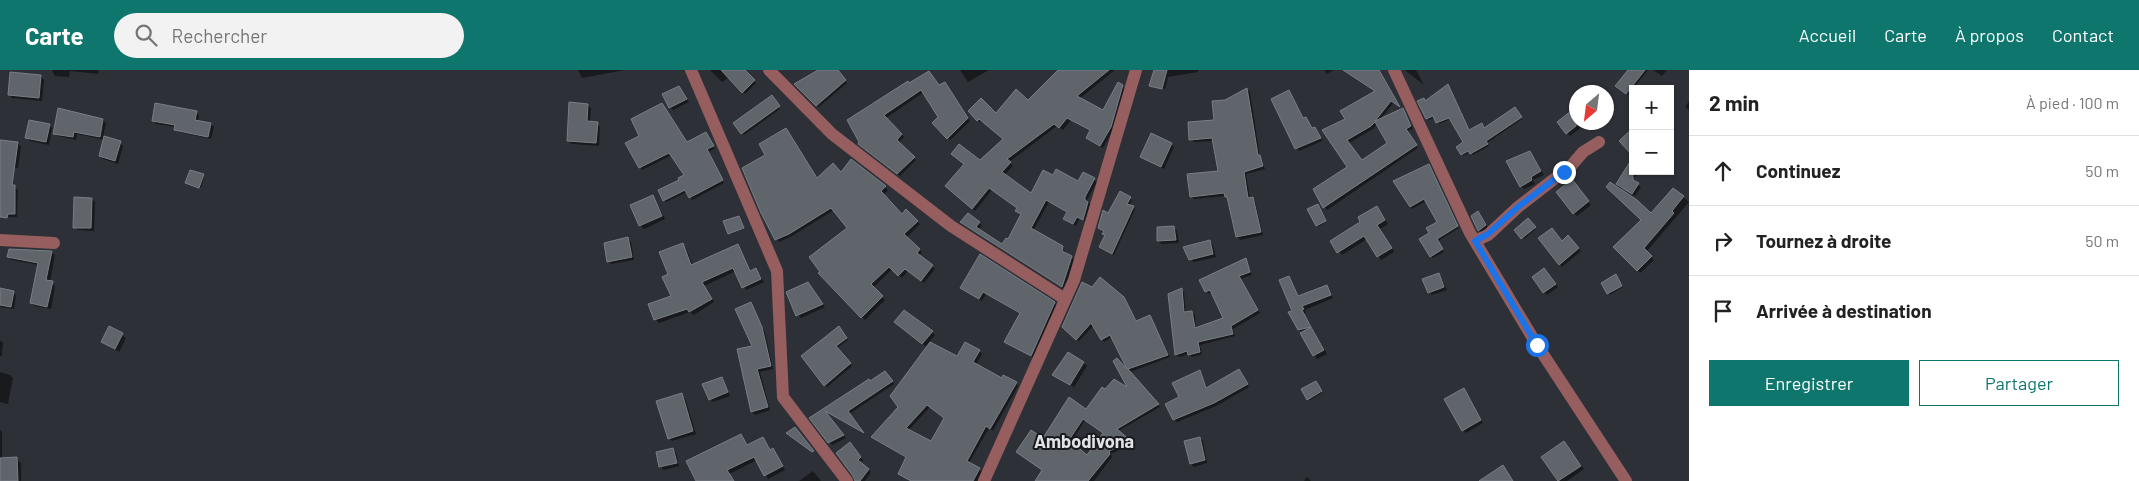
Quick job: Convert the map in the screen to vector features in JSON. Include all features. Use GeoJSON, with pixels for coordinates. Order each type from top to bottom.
{"type":"FeatureCollection","features":[{"type":"Feature","properties":{"kind":"street"},"geometry":{"type":"LineString","coordinates":[[691,70],[777,271],[784,397],[847,481]]}},
{"type":"Feature","properties":{"kind":"street"},"geometry":{"type":"LineString","coordinates":[[769,70],[832,134],[943,220],[1065,299]]}},
{"type":"Feature","properties":{"kind":"street"},"geometry":{"type":"LineString","coordinates":[[984,481],[1074,280],[1136,70]]}},
{"type":"Feature","properties":{"kind":"street"},"geometry":{"type":"LineString","coordinates":[[1394,70],[1475,241],[1537,345],[1626,481]]}},
{"type":"Feature","properties":{"kind":"street"},"geometry":{"type":"LineString","coordinates":[[1475,241],[1488,234],[1518,207],[1571,166],[1583,152],[1599,142]]}},
{"type":"Feature","properties":{"kind":"street"},"geometry":{"type":"LineString","coordinates":[[0,240],[54,243]]}},
{"type":"Feature","properties":{"kind":"building"},"geometry":{"type":"Polygon","coordinates":[[[721,70],[745,70],[755,80],[742,93],[721,70]]]}},
{"type":"Feature","properties":{"kind":"building"},"geometry":{"type":"Polygon","coordinates":[[[818,70],[838,70],[846,80],[816,106],[794,84],[818,70]]]}},
{"type":"Feature","properties":{"kind":"building"},"geometry":{"type":"Polygon","coordinates":[[[1058,70],[1109,70],[1077,96],[1103,110],[1118,82],[1123,85],[1111,127],[1100,146],[1086,138],[1090,130],[1067,118],[1059,128],[1054,124],[1007,159],[1011,162],[1002,172],[1031,193],[1043,170],[1053,175],[1056,169],[1078,181],[1083,172],[1095,178],[1085,197],[1085,200],[1088,202],[1083,220],[1077,217],[1073,224],[1063,219],[1067,212],[1046,200],[1031,228],[1063,246],[1062,251],[1072,256],[1062,287],[960,222],[968,213],[980,222],[976,227],[1002,244],[1006,238],[1008,239],[1021,214],[1015,211],[1017,208],[989,188],[972,209],[945,186],[964,164],[951,154],[959,144],[980,160],[1003,139],[979,119],[977,121],[968,111],[981,98],[996,113],[1016,89],[1028,100],[1058,70]]]}},
{"type":"Feature","properties":{"kind":"building"},"geometry":{"type":"Polygon","coordinates":[[[1154,70],[1167,70],[1162,89],[1149,86],[1154,70]]]}},
{"type":"Feature","properties":{"kind":"building"},"geometry":{"type":"Polygon","coordinates":[[[1343,70],[1379,70],[1400,107],[1391,101],[1375,121],[1403,108],[1411,126],[1406,129],[1417,145],[1323,208],[1313,189],[1347,167],[1322,130],[1345,119],[1340,111],[1375,91],[1343,70]],[[1375,122],[1347,140],[1362,160],[1387,143],[1375,122]]]}},
{"type":"Feature","properties":{"kind":"building"},"geometry":{"type":"Polygon","coordinates":[[[1628,70],[1645,70],[1633,85],[1629,85],[1629,90],[1626,94],[1615,86],[1628,70]]]}},
{"type":"Feature","properties":{"kind":"building"},"geometry":{"type":"Polygon","coordinates":[[[929,71],[939,85],[945,82],[968,118],[947,139],[932,123],[938,117],[921,90],[884,115],[902,134],[897,140],[915,157],[897,174],[858,144],[859,142],[847,120],[908,81],[909,83],[929,71]]]}},
{"type":"Feature","properties":{"kind":"building"},"geometry":{"type":"Polygon","coordinates":[[[10,72],[41,75],[39,98],[8,95],[10,72]]]}},
{"type":"Feature","properties":{"kind":"building"},"geometry":{"type":"Polygon","coordinates":[[[1448,84],[1469,130],[1482,123],[1484,128],[1515,107],[1522,117],[1486,141],[1488,144],[1470,154],[1468,151],[1461,155],[1456,147],[1463,142],[1449,118],[1436,123],[1433,116],[1426,119],[1417,101],[1424,98],[1425,101],[1448,84]]]}},
{"type":"Feature","properties":{"kind":"building"},"geometry":{"type":"Polygon","coordinates":[[[679,86],[687,99],[669,108],[662,94],[679,86]]]}},
{"type":"Feature","properties":{"kind":"building"},"geometry":{"type":"Polygon","coordinates":[[[1247,88],[1258,155],[1260,155],[1263,166],[1244,172],[1248,198],[1253,197],[1261,232],[1236,237],[1227,197],[1225,197],[1224,193],[1190,197],[1187,174],[1218,171],[1212,138],[1189,140],[1188,122],[1214,120],[1212,101],[1225,100],[1247,88]]]}},
{"type":"Feature","properties":{"kind":"building"},"geometry":{"type":"Polygon","coordinates":[[[1289,90],[1303,118],[1306,117],[1312,128],[1315,127],[1321,138],[1295,149],[1271,99],[1289,90]]]}},
{"type":"Feature","properties":{"kind":"building"},"geometry":{"type":"Polygon","coordinates":[[[772,95],[780,106],[741,134],[733,123],[772,95]]]}},
{"type":"Feature","properties":{"kind":"building"},"geometry":{"type":"Polygon","coordinates":[[[569,102],[588,104],[587,121],[598,122],[596,143],[567,141],[569,102]]]}},
{"type":"Feature","properties":{"kind":"building"},"geometry":{"type":"Polygon","coordinates":[[[155,103],[197,111],[195,120],[211,123],[208,137],[174,130],[175,125],[152,121],[155,103]]]}},
{"type":"Feature","properties":{"kind":"building"},"geometry":{"type":"Polygon","coordinates":[[[662,103],[687,142],[706,132],[714,146],[707,149],[723,180],[689,198],[685,190],[663,201],[658,190],[679,180],[678,178],[684,175],[669,153],[639,168],[625,143],[639,136],[631,119],[662,103]]]}},
{"type":"Feature","properties":{"kind":"building"},"geometry":{"type":"Polygon","coordinates":[[[58,108],[103,119],[100,137],[74,132],[73,137],[53,134],[58,108]]]}},
{"type":"Feature","properties":{"kind":"building"},"geometry":{"type":"Polygon","coordinates":[[[1569,113],[1569,130],[1571,130],[1566,134],[1557,122],[1569,113]]]}},
{"type":"Feature","properties":{"kind":"building"},"geometry":{"type":"Polygon","coordinates":[[[29,120],[50,124],[46,142],[25,138],[29,120]]]}},
{"type":"Feature","properties":{"kind":"building"},"geometry":{"type":"Polygon","coordinates":[[[786,128],[817,178],[833,163],[841,172],[851,159],[886,186],[881,191],[902,214],[906,209],[918,221],[904,234],[920,249],[917,253],[933,265],[921,281],[905,269],[898,276],[889,267],[871,284],[883,296],[861,318],[818,273],[820,272],[809,257],[847,228],[831,208],[789,234],[775,240],[742,168],[765,155],[759,144],[786,128]]]}},
{"type":"Feature","properties":{"kind":"building"},"geometry":{"type":"Polygon","coordinates":[[[1629,132],[1629,152],[1619,141],[1629,132]]]}},
{"type":"Feature","properties":{"kind":"building"},"geometry":{"type":"Polygon","coordinates":[[[1151,133],[1172,143],[1161,167],[1140,157],[1151,133]]]}},
{"type":"Feature","properties":{"kind":"building"},"geometry":{"type":"Polygon","coordinates":[[[104,136],[121,141],[115,161],[99,156],[104,136]]]}},
{"type":"Feature","properties":{"kind":"building"},"geometry":{"type":"Polygon","coordinates":[[[0,140],[18,142],[12,185],[15,185],[15,214],[8,214],[7,218],[0,217],[0,140]]]}},
{"type":"Feature","properties":{"kind":"building"},"geometry":{"type":"Polygon","coordinates":[[[1530,151],[1541,171],[1531,177],[1532,180],[1520,187],[1506,161],[1530,151]]]}},
{"type":"Feature","properties":{"kind":"building"},"geometry":{"type":"Polygon","coordinates":[[[1629,163],[1629,175],[1633,175],[1633,180],[1639,183],[1632,194],[1616,184],[1629,163]]]}},
{"type":"Feature","properties":{"kind":"building"},"geometry":{"type":"Polygon","coordinates":[[[1429,164],[1458,226],[1437,239],[1443,249],[1430,257],[1419,239],[1429,233],[1426,228],[1437,222],[1424,199],[1410,207],[1393,181],[1429,164]]]}},
{"type":"Feature","properties":{"kind":"building"},"geometry":{"type":"Polygon","coordinates":[[[190,170],[204,174],[199,188],[185,183],[190,170]]]}},
{"type":"Feature","properties":{"kind":"building"},"geometry":{"type":"Polygon","coordinates":[[[1572,179],[1589,201],[1573,214],[1556,192],[1572,179]]]}},
{"type":"Feature","properties":{"kind":"building"},"geometry":{"type":"Polygon","coordinates":[[[1610,182],[1637,200],[1651,213],[1673,188],[1684,196],[1672,211],[1674,213],[1644,248],[1652,256],[1637,271],[1613,247],[1641,220],[1606,187],[1610,182]]]}},
{"type":"Feature","properties":{"kind":"building"},"geometry":{"type":"Polygon","coordinates":[[[1120,191],[1131,197],[1127,204],[1134,206],[1112,254],[1099,247],[1105,235],[1102,234],[1104,231],[1098,228],[1103,210],[1108,213],[1120,191]]]}},
{"type":"Feature","properties":{"kind":"building"},"geometry":{"type":"Polygon","coordinates":[[[653,195],[662,216],[639,226],[630,205],[653,195]]]}},
{"type":"Feature","properties":{"kind":"building"},"geometry":{"type":"Polygon","coordinates":[[[74,197],[92,198],[91,228],[73,228],[74,197]]]}},
{"type":"Feature","properties":{"kind":"building"},"geometry":{"type":"Polygon","coordinates":[[[1318,204],[1326,221],[1316,226],[1307,209],[1318,204]]]}},
{"type":"Feature","properties":{"kind":"building"},"geometry":{"type":"Polygon","coordinates":[[[1377,206],[1385,220],[1377,225],[1392,248],[1377,257],[1364,236],[1337,253],[1330,241],[1360,222],[1358,217],[1377,206]]]}},
{"type":"Feature","properties":{"kind":"building"},"geometry":{"type":"Polygon","coordinates":[[[1478,211],[1486,225],[1478,231],[1471,216],[1478,211]]]}},
{"type":"Feature","properties":{"kind":"building"},"geometry":{"type":"Polygon","coordinates":[[[739,216],[744,228],[728,234],[723,221],[739,216]]]}},
{"type":"Feature","properties":{"kind":"building"},"geometry":{"type":"Polygon","coordinates":[[[1528,218],[1536,227],[1521,239],[1514,230],[1528,218]]]}},
{"type":"Feature","properties":{"kind":"building"},"geometry":{"type":"Polygon","coordinates":[[[1174,226],[1176,240],[1157,241],[1157,227],[1174,226]]]}},
{"type":"Feature","properties":{"kind":"building"},"geometry":{"type":"Polygon","coordinates":[[[1552,228],[1562,241],[1568,235],[1579,248],[1559,265],[1538,238],[1552,228]]]}},
{"type":"Feature","properties":{"kind":"building"},"geometry":{"type":"Polygon","coordinates":[[[628,237],[632,257],[607,262],[604,243],[628,237]]]}},
{"type":"Feature","properties":{"kind":"building"},"geometry":{"type":"Polygon","coordinates":[[[1210,240],[1213,254],[1189,260],[1183,247],[1210,240]]]}},
{"type":"Feature","properties":{"kind":"building"},"geometry":{"type":"Polygon","coordinates":[[[683,243],[691,265],[738,244],[750,271],[756,268],[761,279],[742,288],[733,268],[702,282],[712,299],[689,312],[687,309],[654,320],[648,304],[671,296],[662,277],[668,274],[659,252],[683,243]]]}},
{"type":"Feature","properties":{"kind":"building"},"geometry":{"type":"Polygon","coordinates":[[[9,249],[52,251],[46,280],[53,281],[47,307],[30,303],[38,263],[7,257],[9,249]]]}},
{"type":"Feature","properties":{"kind":"building"},"geometry":{"type":"Polygon","coordinates":[[[980,254],[1055,302],[1031,356],[1004,342],[1020,313],[983,292],[979,299],[960,288],[980,254]]]}},
{"type":"Feature","properties":{"kind":"building"},"geometry":{"type":"Polygon","coordinates":[[[1246,258],[1250,272],[1239,276],[1258,310],[1231,326],[1233,334],[1198,342],[1200,352],[1188,355],[1187,351],[1175,355],[1168,294],[1182,288],[1184,312],[1192,311],[1195,328],[1223,318],[1210,290],[1205,292],[1199,280],[1246,258]]]}},
{"type":"Feature","properties":{"kind":"building"},"geometry":{"type":"Polygon","coordinates":[[[1544,268],[1556,284],[1543,293],[1532,277],[1544,268]]]}},
{"type":"Feature","properties":{"kind":"building"},"geometry":{"type":"Polygon","coordinates":[[[1439,273],[1444,287],[1428,293],[1422,279],[1439,273]]]}},
{"type":"Feature","properties":{"kind":"building"},"geometry":{"type":"Polygon","coordinates":[[[1616,274],[1622,286],[1607,294],[1601,283],[1616,274]]]}},
{"type":"Feature","properties":{"kind":"building"},"geometry":{"type":"Polygon","coordinates":[[[1289,276],[1298,296],[1327,285],[1331,295],[1302,306],[1304,309],[1302,310],[1311,327],[1298,330],[1288,312],[1292,311],[1279,280],[1289,276]]]}},
{"type":"Feature","properties":{"kind":"building"},"geometry":{"type":"Polygon","coordinates":[[[1100,277],[1124,297],[1136,321],[1150,315],[1168,355],[1128,369],[1159,404],[1117,429],[1131,441],[1109,451],[1110,454],[1088,481],[1035,481],[1042,470],[1016,452],[1031,430],[1043,438],[1069,397],[1086,409],[1102,387],[1105,389],[1114,379],[1127,387],[1113,361],[1117,358],[1127,369],[1110,335],[1101,340],[1091,323],[1076,340],[1062,327],[1082,282],[1092,287],[1100,277]],[[1083,419],[1069,440],[1087,455],[1103,433],[1083,419]]]}},
{"type":"Feature","properties":{"kind":"building"},"geometry":{"type":"Polygon","coordinates":[[[808,282],[823,304],[796,316],[786,292],[808,282]]]}},
{"type":"Feature","properties":{"kind":"building"},"geometry":{"type":"Polygon","coordinates":[[[0,288],[14,291],[11,307],[0,305],[0,288]]]}},
{"type":"Feature","properties":{"kind":"building"},"geometry":{"type":"Polygon","coordinates":[[[751,302],[762,327],[771,366],[757,369],[768,407],[751,412],[737,349],[752,346],[735,309],[751,302]]]}},
{"type":"Feature","properties":{"kind":"building"},"geometry":{"type":"Polygon","coordinates":[[[904,310],[933,331],[922,344],[894,322],[904,310]]]}},
{"type":"Feature","properties":{"kind":"building"},"geometry":{"type":"Polygon","coordinates":[[[109,326],[123,333],[115,349],[101,342],[109,326]]]}},
{"type":"Feature","properties":{"kind":"building"},"geometry":{"type":"Polygon","coordinates":[[[839,326],[847,338],[836,346],[851,363],[824,386],[801,356],[839,326]]]}},
{"type":"Feature","properties":{"kind":"building"},"geometry":{"type":"Polygon","coordinates":[[[1311,327],[1324,350],[1313,356],[1300,333],[1311,327]]]}},
{"type":"Feature","properties":{"kind":"building"},"geometry":{"type":"Polygon","coordinates":[[[930,342],[957,356],[965,342],[980,350],[973,362],[1002,378],[1003,375],[1017,382],[990,429],[986,426],[967,461],[980,468],[973,481],[911,481],[898,474],[906,457],[871,437],[898,407],[890,396],[930,342]],[[927,405],[906,428],[931,441],[944,418],[927,405]]]}},
{"type":"Feature","properties":{"kind":"building"},"geometry":{"type":"Polygon","coordinates":[[[1068,352],[1084,362],[1070,385],[1052,375],[1068,352]]]}},
{"type":"Feature","properties":{"kind":"building"},"geometry":{"type":"Polygon","coordinates":[[[1239,369],[1248,384],[1214,403],[1173,420],[1165,404],[1179,397],[1172,383],[1200,370],[1206,388],[1239,369]]]}},
{"type":"Feature","properties":{"kind":"building"},"geometry":{"type":"Polygon","coordinates":[[[885,371],[893,381],[848,411],[864,433],[825,411],[844,435],[828,443],[809,418],[869,379],[870,381],[885,371]]]}},
{"type":"Feature","properties":{"kind":"building"},"geometry":{"type":"Polygon","coordinates":[[[722,377],[728,392],[709,400],[702,384],[722,377]]]}},
{"type":"Feature","properties":{"kind":"building"},"geometry":{"type":"Polygon","coordinates":[[[1316,381],[1322,391],[1307,400],[1301,389],[1316,381]]]}},
{"type":"Feature","properties":{"kind":"building"},"geometry":{"type":"Polygon","coordinates":[[[1464,388],[1481,420],[1462,431],[1444,399],[1464,388]]]}},
{"type":"Feature","properties":{"kind":"building"},"geometry":{"type":"Polygon","coordinates":[[[682,393],[693,431],[668,439],[656,401],[682,393]]]}},
{"type":"Feature","properties":{"kind":"building"},"geometry":{"type":"Polygon","coordinates":[[[795,427],[814,451],[812,452],[786,433],[795,427]]]}},
{"type":"Feature","properties":{"kind":"building"},"geometry":{"type":"Polygon","coordinates":[[[741,434],[747,445],[763,437],[770,450],[773,448],[783,466],[764,476],[754,457],[727,470],[734,481],[696,481],[686,461],[741,434]]]}},
{"type":"Feature","properties":{"kind":"building"},"geometry":{"type":"Polygon","coordinates":[[[1200,437],[1205,460],[1190,464],[1184,441],[1200,437]]]}},
{"type":"Feature","properties":{"kind":"building"},"geometry":{"type":"Polygon","coordinates":[[[1564,441],[1581,466],[1558,481],[1541,457],[1564,441]]]}},
{"type":"Feature","properties":{"kind":"building"},"geometry":{"type":"Polygon","coordinates":[[[850,442],[861,457],[858,460],[869,469],[860,481],[855,481],[836,453],[850,442]]]}},
{"type":"Feature","properties":{"kind":"building"},"geometry":{"type":"Polygon","coordinates":[[[673,448],[677,463],[659,467],[656,452],[673,448]]]}},
{"type":"Feature","properties":{"kind":"building"},"geometry":{"type":"Polygon","coordinates":[[[17,457],[18,481],[0,481],[0,458],[17,457]]]}},
{"type":"Feature","properties":{"kind":"building"},"geometry":{"type":"Polygon","coordinates":[[[1503,465],[1513,481],[1479,481],[1503,465]]]}},
{"type":"Feature","properties":{"kind":"district","name":"Ambodivona"},"geometry":{"type":"Point","coordinates":[1084,442]}},
{"type":"Feature","properties":{"kind":"route"},"geometry":{"type":"LineString","coordinates":[[1537,345],[1475,241],[1488,234],[1535,193],[1542,190],[1564,172]]}}]}
